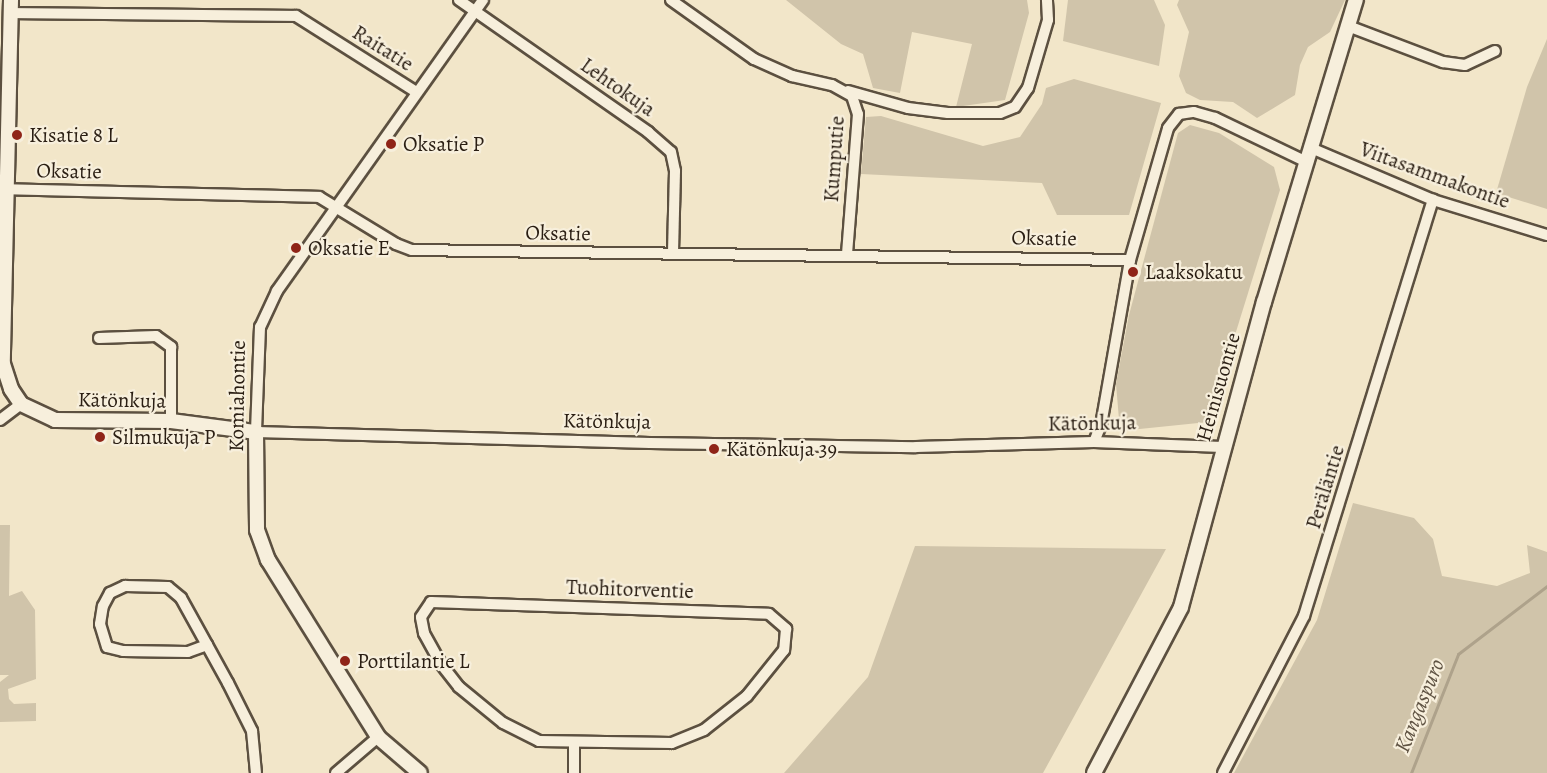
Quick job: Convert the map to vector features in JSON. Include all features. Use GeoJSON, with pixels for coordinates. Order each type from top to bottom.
{"type":"FeatureCollection","features":[{"type":"Feature","properties":{"kind":"street","name":"Lehtokuja"},"geometry":{"type":"LineString","coordinates":[[459,0],[648,132],[671,152],[675,171],[673,252]]}},
{"type":"Feature","properties":{"kind":"street","name":"Komiahontie"},"geometry":{"type":"LineString","coordinates":[[420,773],[378,737],[268,560],[257,530],[256,432],[260,327],[277,291],[483,0]]}},
{"type":"Feature","properties":{"kind":"street","name":"Kumputie"},"geometry":{"type":"LineString","coordinates":[[671,0],[754,59],[792,76],[845,90],[857,104],[847,254]]}},
{"type":"Feature","properties":{"kind":"street"},"geometry":{"type":"LineString","coordinates":[[845,90],[908,108],[948,113],[1000,113],[1016,107],[1028,88],[1048,20],[1047,0]]}},
{"type":"Feature","properties":{"kind":"street","name":"Heinisuontie"},"geometry":{"type":"LineString","coordinates":[[1094,773],[1181,607],[1222,447],[1356,0]]}},
{"type":"Feature","properties":{"kind":"street"},"geometry":{"type":"LineString","coordinates":[[0,420],[21,404],[11,388],[3,364],[3,189],[11,6]]}},
{"type":"Feature","properties":{"kind":"street","name":"Raitatie"},"geometry":{"type":"LineString","coordinates":[[11,6],[296,16],[416,92]]}},
{"type":"Feature","properties":{"kind":"street"},"geometry":{"type":"LineString","coordinates":[[1348,26],[1443,62],[1465,65],[1495,51]]}},
{"type":"Feature","properties":{"kind":"street"},"geometry":{"type":"LineString","coordinates":[[1094,441],[1101,424],[1130,260],[1168,128],[1179,114],[1194,112],[1309,155]]}},
{"type":"Feature","properties":{"kind":"street","name":"Viitasammakontie"},"geometry":{"type":"LineString","coordinates":[[1309,155],[1433,200],[1547,235]]}},
{"type":"Feature","properties":{"kind":"street","name":"Oksatie"},"geometry":{"type":"LineString","coordinates":[[3,189],[319,197],[339,206],[396,244],[412,250],[847,254],[1130,260]]}},
{"type":"Feature","properties":{"kind":"street","name":"Peräläntie"},"geometry":{"type":"LineString","coordinates":[[1223,773],[1304,616],[1433,200]]}},
{"type":"Feature","properties":{"kind":"street"},"geometry":{"type":"LineString","coordinates":[[99,338],[156,336],[171,347],[171,421]]}},
{"type":"Feature","properties":{"kind":"street","name":"Kätönkuja"},"geometry":{"type":"LineString","coordinates":[[21,404],[56,420],[171,421],[256,432],[362,438],[916,447],[1094,441],[1222,447]]}},
{"type":"Feature","properties":{"kind":"street"},"geometry":{"type":"LineString","coordinates":[[207,645],[188,652],[123,651],[107,647],[100,624],[103,606],[110,593],[125,586],[168,587],[181,598],[207,645],[252,731],[256,773]]}},
{"type":"Feature","properties":{"kind":"street","name":"Tuohitorventie"},"geometry":{"type":"LineString","coordinates":[[431,602],[769,614],[786,629],[784,650],[747,696],[704,730],[672,743],[574,742],[524,736],[459,687],[441,664],[424,633],[421,617],[431,602]]}},
{"type":"Feature","properties":{"kind":"street"},"geometry":{"type":"LineString","coordinates":[[336,773],[378,737]]}},
{"type":"Feature","properties":{"kind":"street"},"geometry":{"type":"LineString","coordinates":[[574,742],[574,773]]}},
{"type":"Feature","properties":{"kind":"shaded area"},"geometry":{"type":"Polygon","coordinates":[[[786,0],[1027,0],[1029,13],[1005,100],[956,107],[972,44],[912,32],[900,93],[873,88],[863,54],[841,44],[786,0]]]}},
{"type":"Feature","properties":{"kind":"shaded area"},"geometry":{"type":"Polygon","coordinates":[[[1068,0],[1154,0],[1165,25],[1159,66],[1063,41],[1068,0]]]}},
{"type":"Feature","properties":{"kind":"shaded area"},"geometry":{"type":"Polygon","coordinates":[[[1179,0],[1345,0],[1330,32],[1308,47],[1300,65],[1295,95],[1257,118],[1233,102],[1200,100],[1186,93],[1179,76],[1189,32],[1177,5],[1179,0]]]}},
{"type":"Feature","properties":{"kind":"shaded area"},"geometry":{"type":"Polygon","coordinates":[[[1547,39],[1547,209],[1496,193],[1527,87],[1547,39]]]}},
{"type":"Feature","properties":{"kind":"shaded area"},"geometry":{"type":"Polygon","coordinates":[[[1074,79],[1161,103],[1129,215],[1057,215],[1042,183],[861,174],[866,117],[881,116],[983,146],[1020,137],[1042,104],[1046,88],[1074,79]]]}},
{"type":"Feature","properties":{"kind":"shaded area"},"geometry":{"type":"Polygon","coordinates":[[[1190,125],[1219,133],[1274,167],[1280,190],[1208,422],[1120,431],[1116,384],[1129,315],[1178,133],[1190,125]]]}},
{"type":"Feature","properties":{"kind":"shaded area"},"geometry":{"type":"Polygon","coordinates":[[[1353,503],[1414,518],[1433,539],[1442,576],[1497,586],[1530,573],[1527,545],[1547,552],[1547,773],[1234,773],[1317,620],[1353,503]]]}},
{"type":"Feature","properties":{"kind":"shaded area"},"geometry":{"type":"Polygon","coordinates":[[[0,525],[10,525],[9,596],[22,591],[35,610],[36,679],[8,689],[9,699],[14,704],[36,703],[36,721],[0,722],[0,682],[9,675],[0,675],[0,525]]]}},
{"type":"Feature","properties":{"kind":"shaded area"},"geometry":{"type":"Polygon","coordinates":[[[915,546],[1166,549],[1043,773],[784,773],[868,677],[915,546]]]}},
{"type":"Feature","properties":{"kind":"waterway","name":"Kangaspuro"},"geometry":{"type":"LineString","coordinates":[[1411,773],[1458,654],[1547,586]]}},
{"type":"Feature","properties":{"kind":"place","name":"Kisatie 8 L"},"geometry":{"type":"Point","coordinates":[17,135]}},
{"type":"Feature","properties":{"kind":"place","name":"Oksatie P"},"geometry":{"type":"Point","coordinates":[391,144]}},
{"type":"Feature","properties":{"kind":"place","name":"Oksatie E"},"geometry":{"type":"Point","coordinates":[296,248]}},
{"type":"Feature","properties":{"kind":"place","name":"Laaksokatu"},"geometry":{"type":"Point","coordinates":[1133,272]}},
{"type":"Feature","properties":{"kind":"place","name":"Silmukuja P"},"geometry":{"type":"Point","coordinates":[100,437]}},
{"type":"Feature","properties":{"kind":"place","name":"Kätönkuja 39"},"geometry":{"type":"Point","coordinates":[714,449]}},
{"type":"Feature","properties":{"kind":"place","name":"Porttilantie L"},"geometry":{"type":"Point","coordinates":[345,661]}}]}
